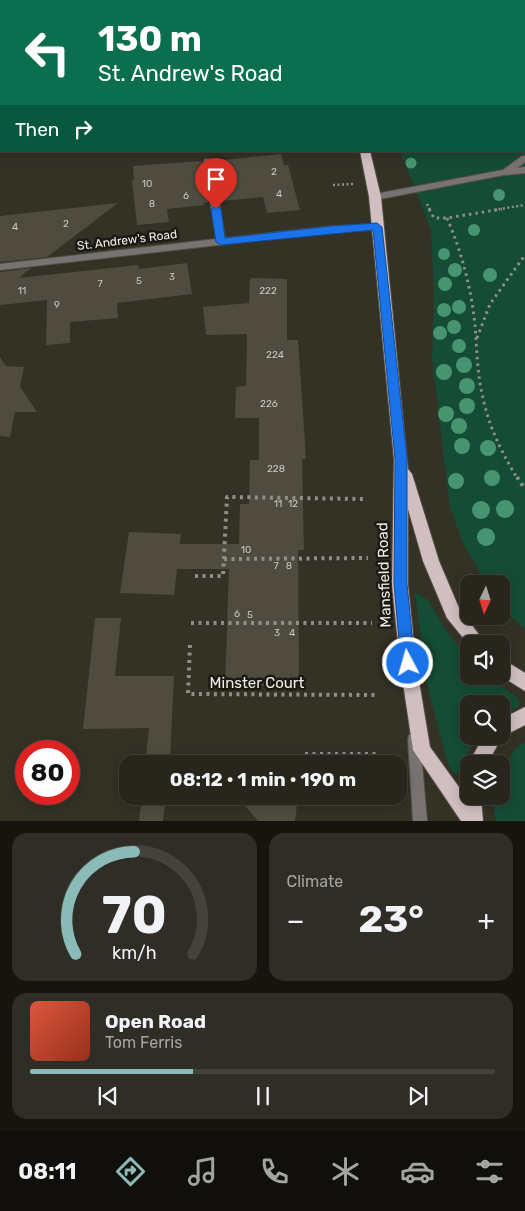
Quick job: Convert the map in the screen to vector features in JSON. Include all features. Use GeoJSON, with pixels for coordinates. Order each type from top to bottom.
{"type":"FeatureCollection","features":[{"type":"Feature","properties":{"kind":"highway","name":"Mansfield Road"},"geometry":{"type":"LineString","coordinates":[[365,152],[375,197],[401,459],[400,584],[408,663],[422,750],[473,821]]}},
{"type":"Feature","properties":{"kind":"highway","name":"Mansfield Road"},"geometry":{"type":"LineString","coordinates":[[401,459],[430,561],[453,612],[471,635]]}},
{"type":"Feature","properties":{"kind":"highway"},"geometry":{"type":"LineString","coordinates":[[510,672],[525,683]]}},
{"type":"Feature","properties":{"kind":"highway"},"geometry":{"type":"LineString","coordinates":[[510,722],[525,716]]}},
{"type":"Feature","properties":{"kind":"highway","name":"Mansfield Road"},"geometry":{"type":"LineString","coordinates":[[472,805],[473,821]]}},
{"type":"Feature","properties":{"kind":"street"},"geometry":{"type":"LineString","coordinates":[[506,172],[525,158]]}},
{"type":"Feature","properties":{"kind":"street"},"geometry":{"type":"LineString","coordinates":[[208,161],[221,242]]}},
{"type":"Feature","properties":{"kind":"street"},"geometry":{"type":"LineString","coordinates":[[375,197],[525,170]]}},
{"type":"Feature","properties":{"kind":"street","name":"St. Andrew's Road"},"geometry":{"type":"LineString","coordinates":[[0,267],[332,230],[377,227]]}},
{"type":"Feature","properties":{"kind":"street"},"geometry":{"type":"LineString","coordinates":[[408,663],[420,821]]}},
{"type":"Feature","properties":{"kind":"path"},"geometry":{"type":"LineString","coordinates":[[421,189],[434,218],[447,218],[525,205]]}},
{"type":"Feature","properties":{"kind":"path"},"geometry":{"type":"LineString","coordinates":[[447,218],[459,244],[470,283],[478,374],[483,402],[516,477],[525,489]]}},
{"type":"Feature","properties":{"kind":"path"},"geometry":{"type":"LineString","coordinates":[[476,342],[480,323],[489,306],[525,255]]}},
{"type":"Feature","properties":{"kind":"path"},"geometry":{"type":"LineString","coordinates":[[195,576],[223,576],[227,496],[363,499]]}},
{"type":"Feature","properties":{"kind":"path"},"geometry":{"type":"LineString","coordinates":[[224,559],[368,558]]}},
{"type":"Feature","properties":{"kind":"path"},"geometry":{"type":"LineString","coordinates":[[191,623],[372,623]]}},
{"type":"Feature","properties":{"kind":"path","name":"Minster Court"},"geometry":{"type":"LineString","coordinates":[[190,645],[188,694],[375,695]]}},
{"type":"Feature","properties":{"kind":"path"},"geometry":{"type":"LineString","coordinates":[[305,754],[380,754]]}},
{"type":"Feature","properties":{"kind":"green space"},"geometry":{"type":"Polygon","coordinates":[[[400,152],[525,152],[525,629],[510,615],[510,575],[482,575],[463,543],[450,508],[432,359],[434,294],[431,230],[400,152]]]}},
{"type":"Feature","properties":{"kind":"green space"},"geometry":{"type":"Polygon","coordinates":[[[415,592],[428,600],[447,632],[460,647],[460,685],[500,685],[519,699],[519,706],[510,712],[510,695],[460,695],[460,745],[473,745],[467,755],[460,755],[460,772],[456,774],[451,771],[445,754],[426,680],[415,592]]]}},
{"type":"Feature","properties":{"kind":"green space"},"geometry":{"type":"Polygon","coordinates":[[[525,742],[525,821],[496,821],[494,805],[510,805],[510,756],[519,745],[525,742]]]}},
{"type":"Feature","properties":{"kind":"building"},"geometry":{"type":"Polygon","coordinates":[[[281,154],[284,165],[288,165],[300,210],[267,213],[263,197],[221,201],[214,161],[281,154]]]}},
{"type":"Feature","properties":{"kind":"building"},"geometry":{"type":"Polygon","coordinates":[[[202,161],[208,202],[203,203],[204,205],[167,209],[169,222],[137,225],[132,180],[134,180],[133,166],[202,161]]]}},
{"type":"Feature","properties":{"kind":"building"},"geometry":{"type":"Polygon","coordinates":[[[118,203],[47,257],[0,262],[0,216],[118,203]]]}},
{"type":"Feature","properties":{"kind":"building"},"geometry":{"type":"Polygon","coordinates":[[[187,263],[192,294],[117,303],[118,318],[70,322],[70,343],[46,345],[47,300],[0,305],[0,272],[31,268],[19,278],[138,265],[139,269],[187,263]]]}},
{"type":"Feature","properties":{"kind":"building"},"geometry":{"type":"Polygon","coordinates":[[[250,278],[287,279],[287,340],[298,340],[306,459],[302,459],[304,550],[298,550],[299,687],[225,685],[229,569],[177,569],[174,595],[120,593],[129,532],[181,534],[180,544],[239,544],[240,504],[249,504],[250,460],[259,460],[259,418],[235,418],[236,387],[246,386],[247,334],[206,335],[203,307],[249,303],[250,278]]]}},
{"type":"Feature","properties":{"kind":"building"},"geometry":{"type":"Polygon","coordinates":[[[0,357],[6,366],[24,367],[20,387],[37,412],[15,412],[10,437],[0,436],[0,357]]]}},
{"type":"Feature","properties":{"kind":"building"},"geometry":{"type":"Polygon","coordinates":[[[95,618],[121,618],[115,676],[174,676],[170,755],[146,755],[149,728],[83,729],[95,618]]]}},
{"type":"Feature","properties":{"kind":"building"},"geometry":{"type":"Polygon","coordinates":[[[141,805],[165,805],[163,821],[139,821],[141,805]]]}},
{"type":"Feature","properties":{"kind":"building"},"geometry":{"type":"Polygon","coordinates":[[[244,805],[297,805],[295,821],[258,821],[244,805]]]}},
{"type":"Feature","properties":{"kind":"route"},"geometry":{"type":"LineString","coordinates":[[216,209],[221,242],[377,227],[401,459],[400,584],[408,663]]}}]}
